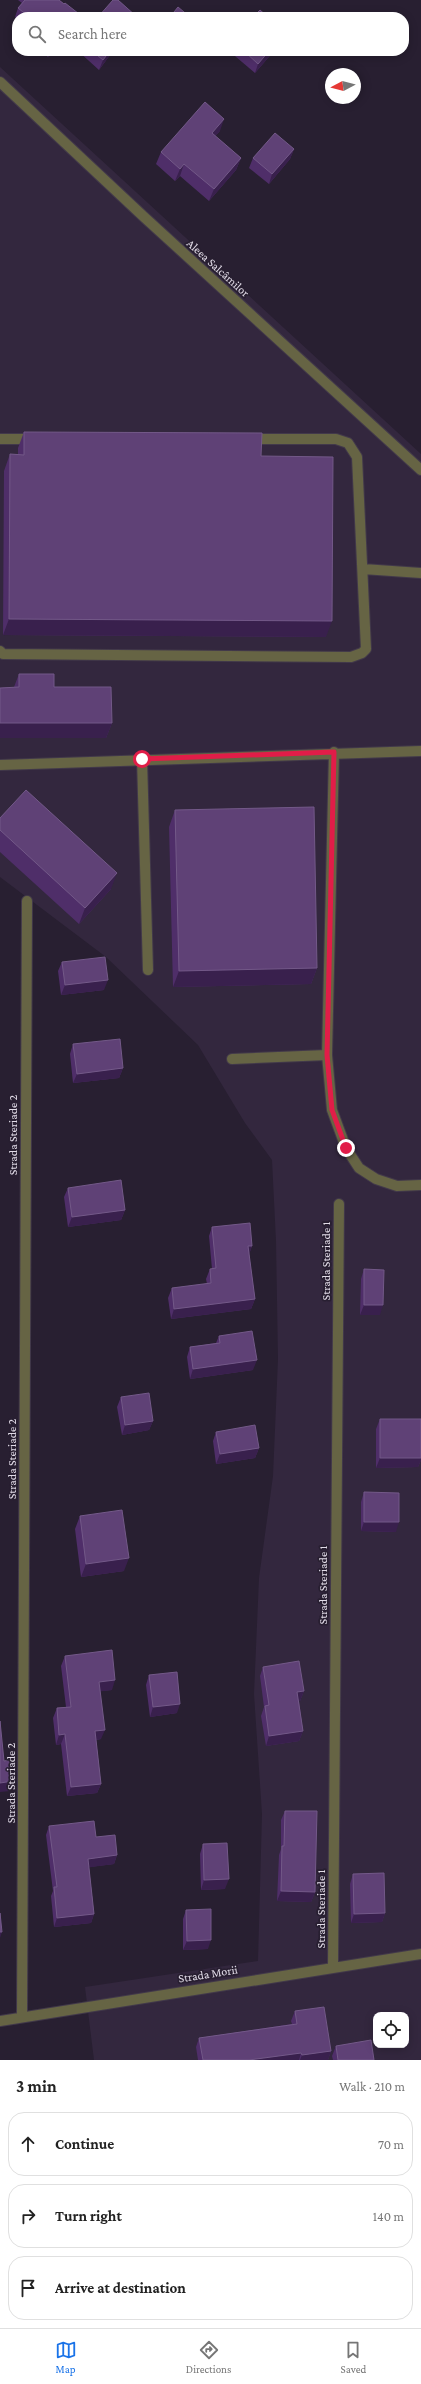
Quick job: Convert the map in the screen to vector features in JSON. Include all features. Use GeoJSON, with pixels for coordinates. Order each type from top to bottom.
{"type":"FeatureCollection","features":[{"type":"Feature","properties":{"kind":"street","name":"Aleea Salcâmilor"},"geometry":{"type":"LineString","coordinates":[[0,82],[143,216],[421,470]]}},
{"type":"Feature","properties":{"kind":"street"},"geometry":{"type":"LineString","coordinates":[[0,439],[48,439]]}},
{"type":"Feature","properties":{"kind":"street"},"geometry":{"type":"LineString","coordinates":[[0,650],[3,654],[351,657],[362,654],[366,649],[357,457],[348,443],[336,439],[240,439]]}},
{"type":"Feature","properties":{"kind":"street"},"geometry":{"type":"LineString","coordinates":[[363,569],[421,573]]}},
{"type":"Feature","properties":{"kind":"street"},"geometry":{"type":"LineString","coordinates":[[0,765],[334,752],[421,751]]}},
{"type":"Feature","properties":{"kind":"street"},"geometry":{"type":"LineString","coordinates":[[334,752],[327,1055],[332,1110],[346,1148],[359,1168],[376,1179],[397,1186],[421,1185]]}},
{"type":"Feature","properties":{"kind":"street"},"geometry":{"type":"LineString","coordinates":[[142,759],[148,970]]}},
{"type":"Feature","properties":{"kind":"street","name":"Strada Steriade 2"},"geometry":{"type":"LineString","coordinates":[[22,2017],[26,901]]}},
{"type":"Feature","properties":{"kind":"street"},"geometry":{"type":"LineString","coordinates":[[232,1059],[327,1055]]}},
{"type":"Feature","properties":{"kind":"street","name":"Strada Steriade 1"},"geometry":{"type":"LineString","coordinates":[[333,1967],[339,1204]]}},
{"type":"Feature","properties":{"kind":"street","name":"Strada Morii"},"geometry":{"type":"LineString","coordinates":[[0,2021],[421,1954]]}},
{"type":"Feature","properties":{"kind":"shaded area"},"geometry":{"type":"Polygon","coordinates":[[[0,67],[421,454],[421,2060],[94,2060],[85,1987],[258,1961],[262,1814],[254,1694],[259,1578],[273,1476],[278,1359],[276,1241],[272,1160],[245,1123],[198,1045],[106,957],[0,877],[0,67]]]}},
{"type":"Feature","properties":{"kind":"building"},"geometry":{"type":"Polygon","coordinates":[[[25,0],[59,0],[77,12],[23,12],[18,8],[25,0]]]}},
{"type":"Feature","properties":{"kind":"building"},"geometry":{"type":"Polygon","coordinates":[[[113,0],[118,0],[132,12],[102,12],[113,0]]]}},
{"type":"Feature","properties":{"kind":"building"},"geometry":{"type":"Polygon","coordinates":[[[178,7],[184,12],[174,12],[178,7]]]}},
{"type":"Feature","properties":{"kind":"building"},"geometry":{"type":"Polygon","coordinates":[[[98,56],[106,56],[103,60],[98,56]]]}},
{"type":"Feature","properties":{"kind":"building"},"geometry":{"type":"Polygon","coordinates":[[[249,56],[265,56],[258,64],[249,56]]]}},
{"type":"Feature","properties":{"kind":"building"},"geometry":{"type":"Polygon","coordinates":[[[205,102],[224,119],[212,133],[241,158],[214,189],[184,164],[180,169],[161,152],[205,102]]]}},
{"type":"Feature","properties":{"kind":"building"},"geometry":{"type":"Polygon","coordinates":[[[275,133],[294,149],[272,174],[253,158],[275,133]]]}},
{"type":"Feature","properties":{"kind":"building"},"geometry":{"type":"Polygon","coordinates":[[[24,432],[262,433],[261,456],[333,457],[332,621],[9,619],[10,454],[24,455],[24,432]]]}},
{"type":"Feature","properties":{"kind":"building"},"geometry":{"type":"Polygon","coordinates":[[[19,674],[54,674],[54,687],[111,687],[112,723],[0,723],[0,688],[19,687],[19,674]]]}},
{"type":"Feature","properties":{"kind":"building"},"geometry":{"type":"Polygon","coordinates":[[[26,790],[117,873],[85,908],[0,830],[0,818],[26,790]]]}},
{"type":"Feature","properties":{"kind":"building"},"geometry":{"type":"Polygon","coordinates":[[[314,807],[317,968],[179,971],[175,810],[314,807]]]}},
{"type":"Feature","properties":{"kind":"building"},"geometry":{"type":"Polygon","coordinates":[[[105,957],[108,980],[65,985],[62,962],[105,957]]]}},
{"type":"Feature","properties":{"kind":"building"},"geometry":{"type":"Polygon","coordinates":[[[120,1039],[123,1068],[77,1074],[73,1044],[120,1039]]]}},
{"type":"Feature","properties":{"kind":"building"},"geometry":{"type":"Polygon","coordinates":[[[121,1180],[125,1210],[72,1217],[68,1188],[121,1180]]]}},
{"type":"Feature","properties":{"kind":"building"},"geometry":{"type":"Polygon","coordinates":[[[250,1223],[252,1246],[248,1246],[255,1299],[174,1309],[172,1288],[211,1283],[210,1269],[216,1268],[212,1227],[250,1223]]]}},
{"type":"Feature","properties":{"kind":"building"},"geometry":{"type":"Polygon","coordinates":[[[364,1269],[384,1270],[383,1305],[364,1305],[364,1269]]]}},
{"type":"Feature","properties":{"kind":"building"},"geometry":{"type":"Polygon","coordinates":[[[252,1331],[257,1360],[193,1369],[190,1347],[220,1343],[219,1336],[252,1331]]]}},
{"type":"Feature","properties":{"kind":"building"},"geometry":{"type":"Polygon","coordinates":[[[149,1393],[153,1421],[125,1425],[121,1397],[149,1393]]]}},
{"type":"Feature","properties":{"kind":"building"},"geometry":{"type":"Polygon","coordinates":[[[380,1419],[421,1419],[421,1458],[380,1458],[380,1419]]]}},
{"type":"Feature","properties":{"kind":"building"},"geometry":{"type":"Polygon","coordinates":[[[255,1425],[259,1448],[220,1454],[216,1432],[255,1425]]]}},
{"type":"Feature","properties":{"kind":"building"},"geometry":{"type":"Polygon","coordinates":[[[364,1492],[399,1493],[399,1522],[364,1522],[364,1492]]]}},
{"type":"Feature","properties":{"kind":"building"},"geometry":{"type":"Polygon","coordinates":[[[122,1510],[129,1558],[86,1564],[80,1516],[122,1510]]]}},
{"type":"Feature","properties":{"kind":"building"},"geometry":{"type":"Polygon","coordinates":[[[112,1650],[115,1680],[99,1682],[105,1730],[95,1731],[101,1784],[71,1787],[65,1734],[59,1735],[57,1708],[71,1707],[65,1656],[112,1650]]]}},
{"type":"Feature","properties":{"kind":"building"},"geometry":{"type":"Polygon","coordinates":[[[299,1661],[304,1691],[297,1692],[303,1731],[269,1736],[265,1706],[269,1705],[263,1667],[299,1661]]]}},
{"type":"Feature","properties":{"kind":"building"},"geometry":{"type":"Polygon","coordinates":[[[177,1672],[180,1704],[153,1707],[149,1675],[177,1672]]]}},
{"type":"Feature","properties":{"kind":"building"},"geometry":{"type":"Polygon","coordinates":[[[0,1721],[4,1761],[10,1760],[13,1781],[0,1783],[0,1721]]]}},
{"type":"Feature","properties":{"kind":"building"},"geometry":{"type":"Polygon","coordinates":[[[285,1811],[317,1811],[315,1892],[281,1891],[282,1846],[284,1846],[285,1811]]]}},
{"type":"Feature","properties":{"kind":"building"},"geometry":{"type":"Polygon","coordinates":[[[94,1821],[96,1837],[115,1835],[117,1855],[88,1859],[94,1914],[57,1918],[54,1887],[57,1887],[49,1826],[94,1821]]]}},
{"type":"Feature","properties":{"kind":"building"},"geometry":{"type":"Polygon","coordinates":[[[227,1843],[229,1879],[204,1880],[203,1844],[227,1843]]]}},
{"type":"Feature","properties":{"kind":"building"},"geometry":{"type":"Polygon","coordinates":[[[384,1873],[385,1913],[354,1914],[353,1874],[384,1873]]]}},
{"type":"Feature","properties":{"kind":"building"},"geometry":{"type":"Polygon","coordinates":[[[211,1909],[211,1940],[187,1941],[186,1910],[211,1909]]]}},
{"type":"Feature","properties":{"kind":"building"},"geometry":{"type":"Polygon","coordinates":[[[0,1913],[2,1932],[0,1932],[0,1913]]]}},
{"type":"Feature","properties":{"kind":"building"},"geometry":{"type":"Polygon","coordinates":[[[324,2007],[331,2051],[302,2055],[301,2053],[249,2060],[203,2060],[199,2038],[297,2024],[295,2011],[324,2007]]]}},
{"type":"Feature","properties":{"kind":"building"},"geometry":{"type":"Polygon","coordinates":[[[371,2040],[374,2060],[338,2060],[336,2046],[371,2040]]]}},
{"type":"Feature","properties":{"kind":"route"},"geometry":{"type":"LineString","coordinates":[[142,759],[334,752],[327,1055],[332,1110],[346,1148]]}}]}
